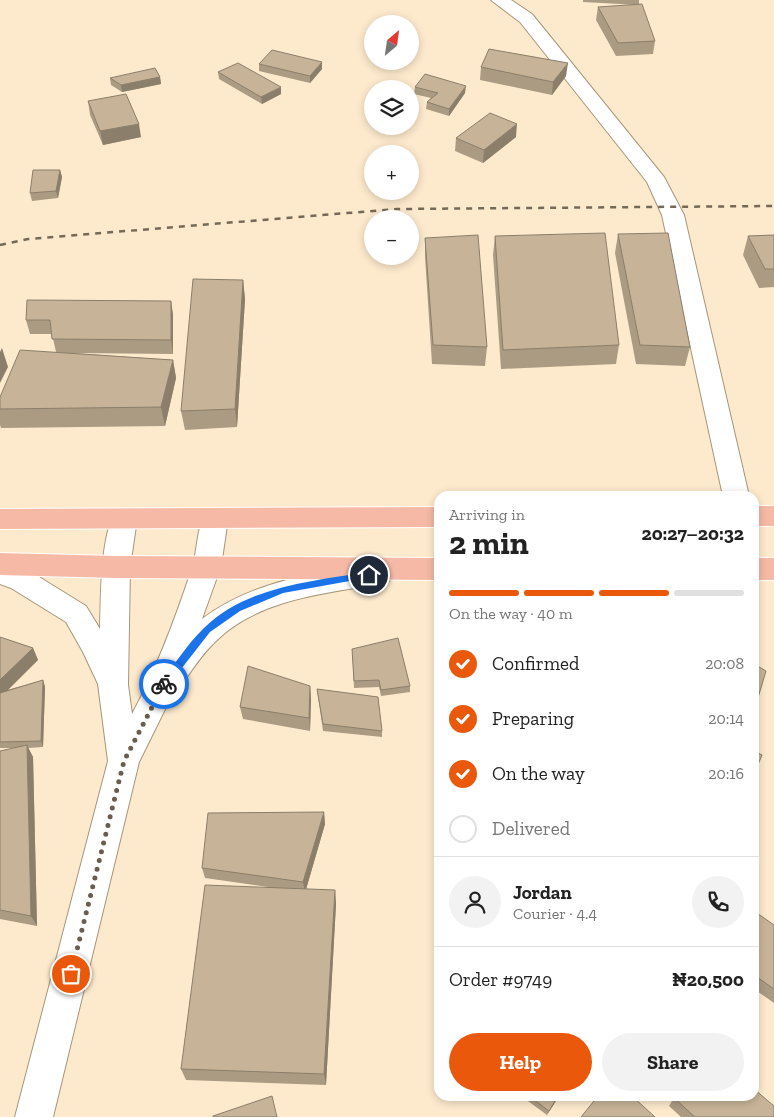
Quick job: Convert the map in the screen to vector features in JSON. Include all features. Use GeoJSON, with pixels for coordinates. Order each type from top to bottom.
{"type":"FeatureCollection","features":[{"type":"Feature","properties":{"kind":"main road"},"geometry":{"type":"LineString","coordinates":[[759,516],[774,516]]}},
{"type":"Feature","properties":{"kind":"main road"},"geometry":{"type":"LineString","coordinates":[[0,519],[434,518]]}},
{"type":"Feature","properties":{"kind":"main road"},"geometry":{"type":"LineString","coordinates":[[0,564],[116,567],[207,566],[434,569]]}},
{"type":"Feature","properties":{"kind":"main road"},"geometry":{"type":"LineString","coordinates":[[759,569],[774,569]]}},
{"type":"Feature","properties":{"kind":"street"},"geometry":{"type":"LineString","coordinates":[[500,0],[525,9],[657,181],[673,216],[735,491]]}},
{"type":"Feature","properties":{"kind":"street"},"geometry":{"type":"LineString","coordinates":[[124,519],[116,567],[113,685],[124,761]]}},
{"type":"Feature","properties":{"kind":"street"},"geometry":{"type":"LineString","coordinates":[[34,1117],[124,761],[162,687],[207,566],[215,519]]}},
{"type":"Feature","properties":{"kind":"street"},"geometry":{"type":"LineString","coordinates":[[162,687],[207,630],[237,608],[282,590],[403,569]]}},
{"type":"Feature","properties":{"kind":"street"},"geometry":{"type":"LineString","coordinates":[[0,573],[21,580],[76,614],[95,646],[113,685]]}},
{"type":"Feature","properties":{"kind":"building"},"geometry":{"type":"Polygon","coordinates":[[[642,4],[655,41],[618,43],[598,7],[642,4]]]}},
{"type":"Feature","properties":{"kind":"building"},"geometry":{"type":"Polygon","coordinates":[[[489,49],[568,63],[553,82],[481,67],[489,49]]]}},
{"type":"Feature","properties":{"kind":"building"},"geometry":{"type":"Polygon","coordinates":[[[272,50],[322,62],[310,76],[259,64],[272,50]]]}},
{"type":"Feature","properties":{"kind":"building"},"geometry":{"type":"Polygon","coordinates":[[[238,63],[281,87],[261,97],[218,72],[238,63]]]}},
{"type":"Feature","properties":{"kind":"building"},"geometry":{"type":"Polygon","coordinates":[[[155,68],[160,77],[121,85],[110,78],[155,68]]]}},
{"type":"Feature","properties":{"kind":"building"},"geometry":{"type":"Polygon","coordinates":[[[425,74],[466,86],[449,109],[427,102],[438,93],[419,88],[419,82],[425,74]]]}},
{"type":"Feature","properties":{"kind":"building"},"geometry":{"type":"Polygon","coordinates":[[[126,94],[139,124],[100,131],[88,101],[126,94]]]}},
{"type":"Feature","properties":{"kind":"building"},"geometry":{"type":"Polygon","coordinates":[[[490,113],[517,124],[484,150],[456,138],[490,113]]]}},
{"type":"Feature","properties":{"kind":"building"},"geometry":{"type":"Polygon","coordinates":[[[33,170],[60,170],[56,191],[30,193],[33,170]]]}},
{"type":"Feature","properties":{"kind":"building"},"geometry":{"type":"Polygon","coordinates":[[[605,233],[619,345],[503,350],[495,236],[605,233]]]}},
{"type":"Feature","properties":{"kind":"building"},"geometry":{"type":"Polygon","coordinates":[[[668,233],[690,347],[640,345],[618,234],[668,233]]]}},
{"type":"Feature","properties":{"kind":"building"},"geometry":{"type":"Polygon","coordinates":[[[478,235],[487,347],[433,345],[425,238],[478,235]]]}},
{"type":"Feature","properties":{"kind":"building"},"geometry":{"type":"Polygon","coordinates":[[[774,235],[774,269],[765,269],[748,236],[774,235]]]}},
{"type":"Feature","properties":{"kind":"building"},"geometry":{"type":"Polygon","coordinates":[[[193,279],[243,280],[235,409],[181,411],[193,279]]]}},
{"type":"Feature","properties":{"kind":"building"},"geometry":{"type":"Polygon","coordinates":[[[27,300],[171,301],[171,340],[52,339],[50,320],[26,320],[27,300]]]}},
{"type":"Feature","properties":{"kind":"building"},"geometry":{"type":"Polygon","coordinates":[[[20,350],[173,360],[161,407],[0,409],[0,397],[20,350]]]}},
{"type":"Feature","properties":{"kind":"building"},"geometry":{"type":"Polygon","coordinates":[[[0,637],[33,648],[0,680],[0,637]]]}},
{"type":"Feature","properties":{"kind":"building"},"geometry":{"type":"Polygon","coordinates":[[[398,638],[410,686],[381,690],[379,680],[354,681],[352,649],[398,638]]]}},
{"type":"Feature","properties":{"kind":"building"},"geometry":{"type":"Polygon","coordinates":[[[248,666],[310,686],[309,718],[240,707],[248,666]]]}},
{"type":"Feature","properties":{"kind":"building"},"geometry":{"type":"Polygon","coordinates":[[[759,667],[766,671],[759,694],[759,667]]]}},
{"type":"Feature","properties":{"kind":"building"},"geometry":{"type":"Polygon","coordinates":[[[43,680],[41,741],[0,742],[0,693],[43,680]]]}},
{"type":"Feature","properties":{"kind":"building"},"geometry":{"type":"Polygon","coordinates":[[[317,689],[378,697],[382,731],[323,724],[317,689]]]}},
{"type":"Feature","properties":{"kind":"building"},"geometry":{"type":"Polygon","coordinates":[[[27,745],[31,916],[0,910],[0,751],[27,745]]]}},
{"type":"Feature","properties":{"kind":"building"},"geometry":{"type":"Polygon","coordinates":[[[324,812],[303,882],[202,868],[208,813],[324,812]]]}},
{"type":"Feature","properties":{"kind":"building"},"geometry":{"type":"Polygon","coordinates":[[[205,885],[335,890],[324,1074],[181,1069],[205,885]]]}},
{"type":"Feature","properties":{"kind":"building"},"geometry":{"type":"Polygon","coordinates":[[[759,914],[774,925],[774,989],[759,978],[759,914]]]}},
{"type":"Feature","properties":{"kind":"building"},"geometry":{"type":"Polygon","coordinates":[[[759,1093],[774,1106],[774,1117],[695,1117],[677,1101],[759,1101],[759,1093]]]}},
{"type":"Feature","properties":{"kind":"building"},"geometry":{"type":"Polygon","coordinates":[[[272,1096],[277,1117],[213,1117],[213,1116],[272,1096]]]}},
{"type":"Feature","properties":{"kind":"building"},"geometry":{"type":"Polygon","coordinates":[[[536,1101],[555,1101],[549,1111],[536,1101]]]}},
{"type":"Feature","properties":{"kind":"building"},"geometry":{"type":"Polygon","coordinates":[[[594,1101],[637,1101],[655,1117],[581,1117],[594,1101]]]}},
{"type":"Feature","properties":{"kind":"railway"},"geometry":{"type":"LineString","coordinates":[[0,245],[28,239],[397,209],[774,206]]}},
{"type":"Feature","properties":{"kind":"way so far"},"geometry":{"type":"LineString","coordinates":[[71,974],[124,761],[164,684]]}},
{"type":"Feature","properties":{"kind":"route"},"geometry":{"type":"LineString","coordinates":[[164,684],[207,630],[237,608],[282,590],[369,575]]}}]}
